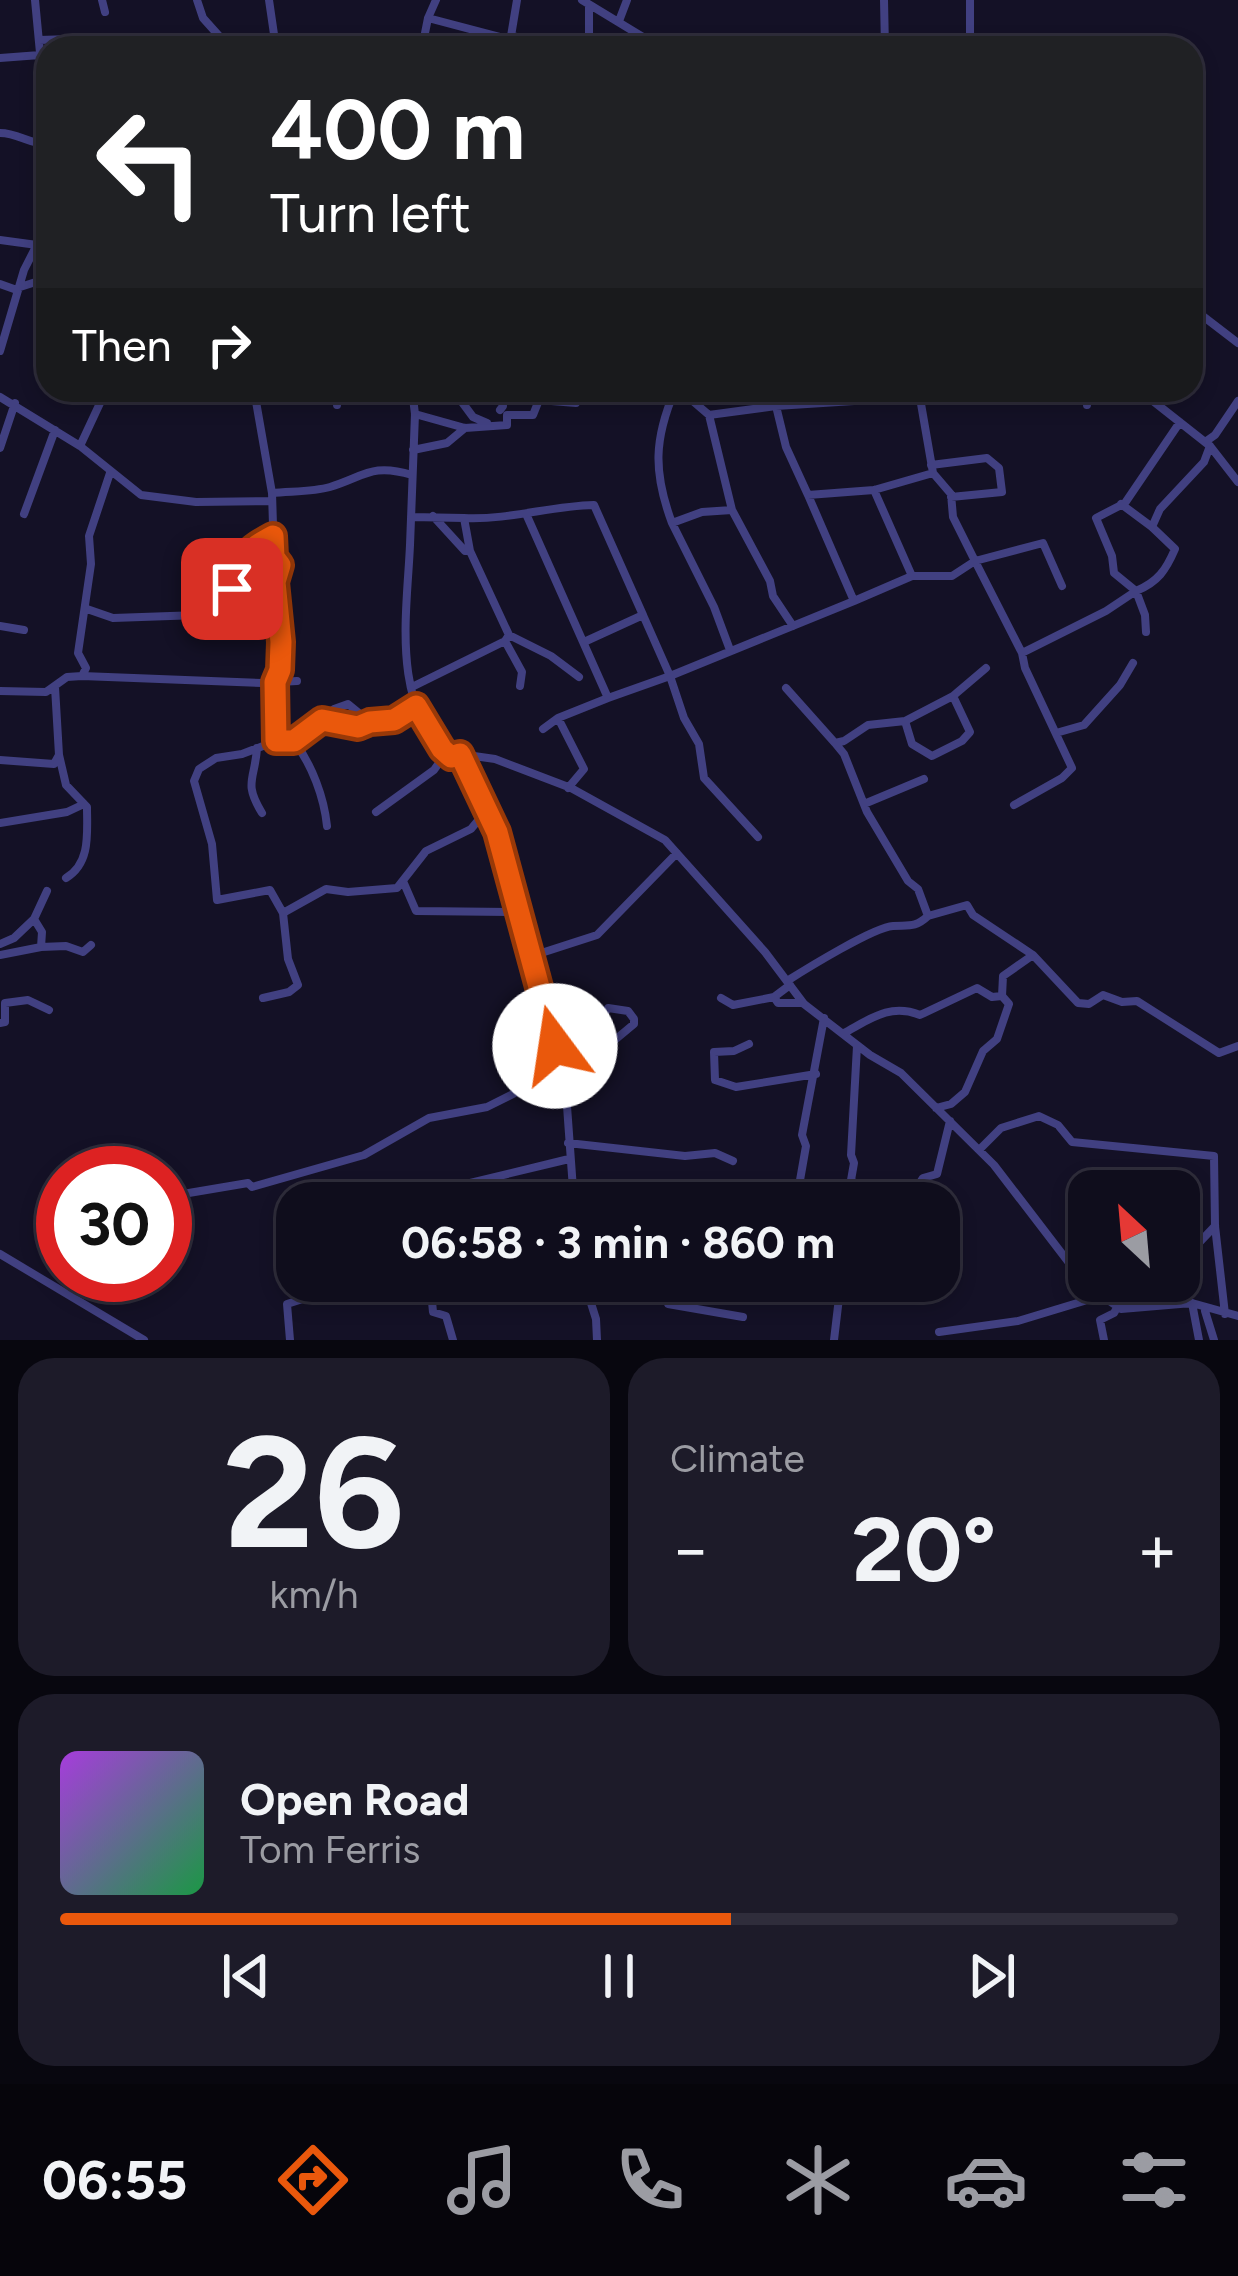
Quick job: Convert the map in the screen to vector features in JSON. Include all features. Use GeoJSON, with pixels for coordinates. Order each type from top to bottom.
{"type":"FeatureCollection","features":[{"type":"Feature","properties":{"kind":"street"},"geometry":{"type":"LineString","coordinates":[[35,0],[39,36]]}},
{"type":"Feature","properties":{"kind":"street"},"geometry":{"type":"LineString","coordinates":[[102,0],[105,12]]}},
{"type":"Feature","properties":{"kind":"street"},"geometry":{"type":"LineString","coordinates":[[197,0],[203,18],[218,36]]}},
{"type":"Feature","properties":{"kind":"street"},"geometry":{"type":"LineString","coordinates":[[269,0],[274,36]]}},
{"type":"Feature","properties":{"kind":"street"},"geometry":{"type":"LineString","coordinates":[[424,36],[436,0]]}},
{"type":"Feature","properties":{"kind":"street"},"geometry":{"type":"LineString","coordinates":[[512,36],[517,0]]}},
{"type":"Feature","properties":{"kind":"street"},"geometry":{"type":"LineString","coordinates":[[619,22],[627,0]]}},
{"type":"Feature","properties":{"kind":"street"},"geometry":{"type":"LineString","coordinates":[[884,0],[885,36]]}},
{"type":"Feature","properties":{"kind":"street"},"geometry":{"type":"LineString","coordinates":[[970,0],[970,36]]}},
{"type":"Feature","properties":{"kind":"street"},"geometry":{"type":"LineString","coordinates":[[586,2],[589,36]]}},
{"type":"Feature","properties":{"kind":"street"},"geometry":{"type":"LineString","coordinates":[[586,2],[642,36]]}},
{"type":"Feature","properties":{"kind":"street"},"geometry":{"type":"LineString","coordinates":[[428,18],[493,36]]}},
{"type":"Feature","properties":{"kind":"street"},"geometry":{"type":"LineString","coordinates":[[0,58],[36,55]]}},
{"type":"Feature","properties":{"kind":"street"},"geometry":{"type":"LineString","coordinates":[[0,133],[36,141]]}},
{"type":"Feature","properties":{"kind":"street"},"geometry":{"type":"LineString","coordinates":[[0,240],[36,244]]}},
{"type":"Feature","properties":{"kind":"street"},"geometry":{"type":"LineString","coordinates":[[0,351],[36,248]]}},
{"type":"Feature","properties":{"kind":"street"},"geometry":{"type":"LineString","coordinates":[[0,284],[18,289],[36,285]]}},
{"type":"Feature","properties":{"kind":"street"},"geometry":{"type":"LineString","coordinates":[[1203,316],[1238,343]]}},
{"type":"Feature","properties":{"kind":"street"},"geometry":{"type":"LineString","coordinates":[[0,397],[80,446],[141,495],[196,502],[271,497],[330,487],[354,475],[391,469],[412,475]]}},
{"type":"Feature","properties":{"kind":"street"},"geometry":{"type":"LineString","coordinates":[[80,446],[100,402]]}},
{"type":"Feature","properties":{"kind":"street"},"geometry":{"type":"LineString","coordinates":[[256,402],[271,497],[274,557],[280,565],[275,582],[280,670],[275,682],[276,741]]}},
{"type":"Feature","properties":{"kind":"street"},"geometry":{"type":"LineString","coordinates":[[414,402],[403,637],[416,706],[446,753],[495,759],[568,788],[665,840],[804,1004],[901,1073],[979,1150],[1068,1265]]}},
{"type":"Feature","properties":{"kind":"street"},"geometry":{"type":"LineString","coordinates":[[462,402],[473,417],[488,423]]}},
{"type":"Feature","properties":{"kind":"street"},"geometry":{"type":"LineString","coordinates":[[500,410],[502,402]]}},
{"type":"Feature","properties":{"kind":"street"},"geometry":{"type":"LineString","coordinates":[[391,469],[413,452],[447,442],[465,428],[507,424],[508,415],[533,415],[536,402]]}},
{"type":"Feature","properties":{"kind":"street"},"geometry":{"type":"LineString","coordinates":[[571,402],[576,403]]}},
{"type":"Feature","properties":{"kind":"street"},"geometry":{"type":"LineString","coordinates":[[672,402],[658,429],[661,495],[730,650]]}},
{"type":"Feature","properties":{"kind":"street"},"geometry":{"type":"LineString","coordinates":[[693,402],[709,415],[732,510],[770,581],[773,596],[793,626]]}},
{"type":"Feature","properties":{"kind":"street"},"geometry":{"type":"LineString","coordinates":[[709,415],[827,402]]}},
{"type":"Feature","properties":{"kind":"street"},"geometry":{"type":"LineString","coordinates":[[918,402],[932,469],[951,496],[953,517],[1022,653],[1072,768],[1014,805]]}},
{"type":"Feature","properties":{"kind":"street"},"geometry":{"type":"LineString","coordinates":[[1154,402],[1208,444],[1238,482]]}},
{"type":"Feature","properties":{"kind":"street"},"geometry":{"type":"LineString","coordinates":[[0,448],[15,403]]}},
{"type":"Feature","properties":{"kind":"street"},"geometry":{"type":"LineString","coordinates":[[776,406],[786,447],[854,601]]}},
{"type":"Feature","properties":{"kind":"street"},"geometry":{"type":"LineString","coordinates":[[1153,527],[1160,509],[1204,462],[1208,444],[1236,406]]}},
{"type":"Feature","properties":{"kind":"street"},"geometry":{"type":"LineString","coordinates":[[415,414],[465,428]]}},
{"type":"Feature","properties":{"kind":"street"},"geometry":{"type":"LineString","coordinates":[[1146,632],[1136,591],[1114,573],[1096,518],[1121,504],[1180,422]]}},
{"type":"Feature","properties":{"kind":"street"},"geometry":{"type":"LineString","coordinates":[[24,514],[55,430]]}},
{"type":"Feature","properties":{"kind":"street"},"geometry":{"type":"LineString","coordinates":[[808,496],[874,490],[932,469],[987,458],[999,468],[1002,492],[951,496]]}},
{"type":"Feature","properties":{"kind":"street"},"geometry":{"type":"LineString","coordinates":[[1224,466],[1238,465]]}},
{"type":"Feature","properties":{"kind":"street"},"geometry":{"type":"LineString","coordinates":[[82,676],[86,668],[78,653],[87,608],[89,536],[110,473]]}},
{"type":"Feature","properties":{"kind":"street"},"geometry":{"type":"LineString","coordinates":[[874,490],[912,576]]}},
{"type":"Feature","properties":{"kind":"street"},"geometry":{"type":"LineString","coordinates":[[411,517],[527,516],[568,504],[594,505],[699,744],[704,778],[758,837]]}},
{"type":"Feature","properties":{"kind":"street"},"geometry":{"type":"LineString","coordinates":[[1022,653],[1106,611],[1152,584],[1167,568],[1175,549],[1121,504]]}},
{"type":"Feature","properties":{"kind":"street"},"geometry":{"type":"LineString","coordinates":[[672,523],[701,512],[732,510]]}},
{"type":"Feature","properties":{"kind":"street"},"geometry":{"type":"LineString","coordinates":[[433,516],[470,551]]}},
{"type":"Feature","properties":{"kind":"street"},"geometry":{"type":"LineString","coordinates":[[527,516],[608,698]]}},
{"type":"Feature","properties":{"kind":"street"},"geometry":{"type":"LineString","coordinates":[[464,518],[470,551],[525,684]]}},
{"type":"Feature","properties":{"kind":"street"},"geometry":{"type":"LineString","coordinates":[[232,589],[242,590],[248,550],[273,536]]}},
{"type":"Feature","properties":{"kind":"street"},"geometry":{"type":"LineString","coordinates":[[543,729],[558,718],[912,576],[952,576],[975,561],[1042,543],[1062,586]]}},
{"type":"Feature","properties":{"kind":"street"},"geometry":{"type":"LineString","coordinates":[[87,608],[113,618],[228,614],[262,619],[278,601]]}},
{"type":"Feature","properties":{"kind":"street"},"geometry":{"type":"LineString","coordinates":[[584,642],[643,615]]}},
{"type":"Feature","properties":{"kind":"street"},"geometry":{"type":"LineString","coordinates":[[0,626],[24,630]]}},
{"type":"Feature","properties":{"kind":"street"},"geometry":{"type":"LineString","coordinates":[[414,686],[507,638],[537,648],[579,676]]}},
{"type":"Feature","properties":{"kind":"street"},"geometry":{"type":"LineString","coordinates":[[1056,733],[1084,724],[1120,686],[1133,663]]}},
{"type":"Feature","properties":{"kind":"street"},"geometry":{"type":"LineString","coordinates":[[835,743],[868,725],[905,721],[953,696],[986,668]]}},
{"type":"Feature","properties":{"kind":"street"},"geometry":{"type":"LineString","coordinates":[[0,691],[15,694],[56,688],[67,676],[297,681]]}},
{"type":"Feature","properties":{"kind":"street"},"geometry":{"type":"LineString","coordinates":[[56,688],[59,755],[66,785],[85,804],[84,856],[76,872],[66,878]]}},
{"type":"Feature","properties":{"kind":"street"},"geometry":{"type":"LineString","coordinates":[[786,688],[844,754],[864,804],[908,881],[918,889],[928,916]]}},
{"type":"Feature","properties":{"kind":"street"},"geometry":{"type":"LineString","coordinates":[[905,721],[912,744],[932,756],[970,731],[953,696]]}},
{"type":"Feature","properties":{"kind":"street"},"geometry":{"type":"LineString","coordinates":[[263,998],[298,985],[288,959],[283,913],[270,890],[217,900],[212,844],[194,781],[200,769],[216,758],[276,741],[294,741],[345,700],[370,722]]}},
{"type":"Feature","properties":{"kind":"street"},"geometry":{"type":"LineString","coordinates":[[322,720],[351,728],[394,720],[416,706]]}},
{"type":"Feature","properties":{"kind":"street"},"geometry":{"type":"LineString","coordinates":[[558,718],[584,769],[568,788]]}},
{"type":"Feature","properties":{"kind":"street"},"geometry":{"type":"LineString","coordinates":[[294,741],[311,768],[327,826]]}},
{"type":"Feature","properties":{"kind":"street"},"geometry":{"type":"LineString","coordinates":[[256,748],[249,778],[262,813]]}},
{"type":"Feature","properties":{"kind":"street"},"geometry":{"type":"LineString","coordinates":[[376,812],[404,787],[434,770],[446,753]]}},
{"type":"Feature","properties":{"kind":"street"},"geometry":{"type":"LineString","coordinates":[[460,754],[497,832],[532,956],[568,1106],[572,1182]]}},
{"type":"Feature","properties":{"kind":"street"},"geometry":{"type":"LineString","coordinates":[[0,760],[54,764],[59,755]]}},
{"type":"Feature","properties":{"kind":"street"},"geometry":{"type":"LineString","coordinates":[[864,804],[924,779]]}},
{"type":"Feature","properties":{"kind":"street"},"geometry":{"type":"LineString","coordinates":[[0,823],[67,812],[85,804]]}},
{"type":"Feature","properties":{"kind":"street"},"geometry":{"type":"LineString","coordinates":[[283,913],[326,889],[397,888],[426,851],[471,829],[485,812]]}},
{"type":"Feature","properties":{"kind":"street"},"geometry":{"type":"LineString","coordinates":[[532,956],[597,935],[677,853]]}},
{"type":"Feature","properties":{"kind":"street"},"geometry":{"type":"LineString","coordinates":[[403,880],[416,911],[518,912]]}},
{"type":"Feature","properties":{"kind":"street"},"geometry":{"type":"LineString","coordinates":[[0,944],[34,919],[47,891]]}},
{"type":"Feature","properties":{"kind":"street"},"geometry":{"type":"LineString","coordinates":[[721,998],[733,1005],[774,997],[853,942],[891,926],[909,928],[928,916],[967,905],[973,915],[1033,956],[1078,1003],[1089,1004],[1103,995],[1137,1001],[1219,1053],[1238,1046]]}},
{"type":"Feature","properties":{"kind":"street"},"geometry":{"type":"LineString","coordinates":[[34,919],[42,932],[41,947]]}},
{"type":"Feature","properties":{"kind":"street"},"geometry":{"type":"LineString","coordinates":[[0,955],[66,946],[82,952],[91,945]]}},
{"type":"Feature","properties":{"kind":"street"},"geometry":{"type":"LineString","coordinates":[[936,1108],[951,1104],[965,1092],[983,1051],[998,1040],[1009,1004],[1002,996],[1003,976],[1033,956]]}},
{"type":"Feature","properties":{"kind":"street"},"geometry":{"type":"LineString","coordinates":[[844,1033],[885,1011],[903,1008],[920,1015],[977,988],[992,997],[1002,996]]}},
{"type":"Feature","properties":{"kind":"street"},"geometry":{"type":"LineString","coordinates":[[774,997],[778,1003],[804,1004]]}},
{"type":"Feature","properties":{"kind":"street"},"geometry":{"type":"LineString","coordinates":[[0,1023],[5,1022],[4,1003],[28,1000],[50,1010]]}},
{"type":"Feature","properties":{"kind":"street"},"geometry":{"type":"LineString","coordinates":[[555,1046],[610,1044],[634,1019],[628,1011],[608,1008],[596,1028],[596,1041]]}},
{"type":"Feature","properties":{"kind":"street"},"geometry":{"type":"LineString","coordinates":[[800,1182],[806,1146],[802,1135],[824,1018]]}},
{"type":"Feature","properties":{"kind":"street"},"geometry":{"type":"LineString","coordinates":[[749,1044],[714,1052],[715,1080],[736,1087],[816,1074]]}},
{"type":"Feature","properties":{"kind":"street"},"geometry":{"type":"LineString","coordinates":[[857,1044],[851,1181],[889,1190],[916,1189],[922,1178],[937,1174],[950,1121]]}},
{"type":"Feature","properties":{"kind":"street"},"geometry":{"type":"LineString","coordinates":[[192,1192],[248,1183],[252,1187],[328,1162],[350,1160],[429,1118],[487,1107],[543,1079],[558,1062]]}},
{"type":"Feature","properties":{"kind":"street"},"geometry":{"type":"LineString","coordinates":[[979,1150],[1001,1128],[1039,1116],[1058,1125],[1072,1142],[1214,1156],[1225,1314]]}},
{"type":"Feature","properties":{"kind":"street"},"geometry":{"type":"LineString","coordinates":[[568,1143],[685,1156],[715,1153],[733,1161]]}},
{"type":"Feature","properties":{"kind":"street"},"geometry":{"type":"LineString","coordinates":[[476,1182],[569,1159]]}},
{"type":"Feature","properties":{"kind":"street"},"geometry":{"type":"LineString","coordinates":[[1200,1242],[1216,1226]]}},
{"type":"Feature","properties":{"kind":"street"},"geometry":{"type":"LineString","coordinates":[[0,1254],[144,1340]]}},
{"type":"Feature","properties":{"kind":"street"},"geometry":{"type":"LineString","coordinates":[[290,1340],[287,1304],[293,1302]]}},
{"type":"Feature","properties":{"kind":"street"},"geometry":{"type":"LineString","coordinates":[[432,1302],[433,1312],[446,1316],[453,1340]]}},
{"type":"Feature","properties":{"kind":"street"},"geometry":{"type":"LineString","coordinates":[[591,1302],[597,1340]]}},
{"type":"Feature","properties":{"kind":"street"},"geometry":{"type":"LineString","coordinates":[[667,1302],[743,1317]]}},
{"type":"Feature","properties":{"kind":"street"},"geometry":{"type":"LineString","coordinates":[[834,1340],[839,1302]]}},
{"type":"Feature","properties":{"kind":"street"},"geometry":{"type":"LineString","coordinates":[[939,1332],[1018,1321],[1081,1302]]}},
{"type":"Feature","properties":{"kind":"street"},"geometry":{"type":"LineString","coordinates":[[1112,1302],[1118,1306],[1192,1304],[1238,1316]]}},
{"type":"Feature","properties":{"kind":"street"},"geometry":{"type":"LineString","coordinates":[[1145,1306],[1147,1302]]}},
{"type":"Feature","properties":{"kind":"street"},"geometry":{"type":"LineString","coordinates":[[1192,1304],[1199,1340]]}},
{"type":"Feature","properties":{"kind":"street"},"geometry":{"type":"LineString","coordinates":[[1104,1340],[1100,1320],[1118,1306]]}},
{"type":"Feature","properties":{"kind":"street"},"geometry":{"type":"LineString","coordinates":[[1205,1310],[1214,1340]]}},
{"type":"Feature","properties":{"kind":"route"},"geometry":{"type":"LineString","coordinates":[[232,589],[242,590],[248,550],[273,536],[274,557],[280,565],[275,582],[281,642],[275,682],[276,741],[294,741],[322,720],[358,727],[408,715],[416,706],[442,749],[451,757],[460,754],[497,832],[555,1046]]}}]}
